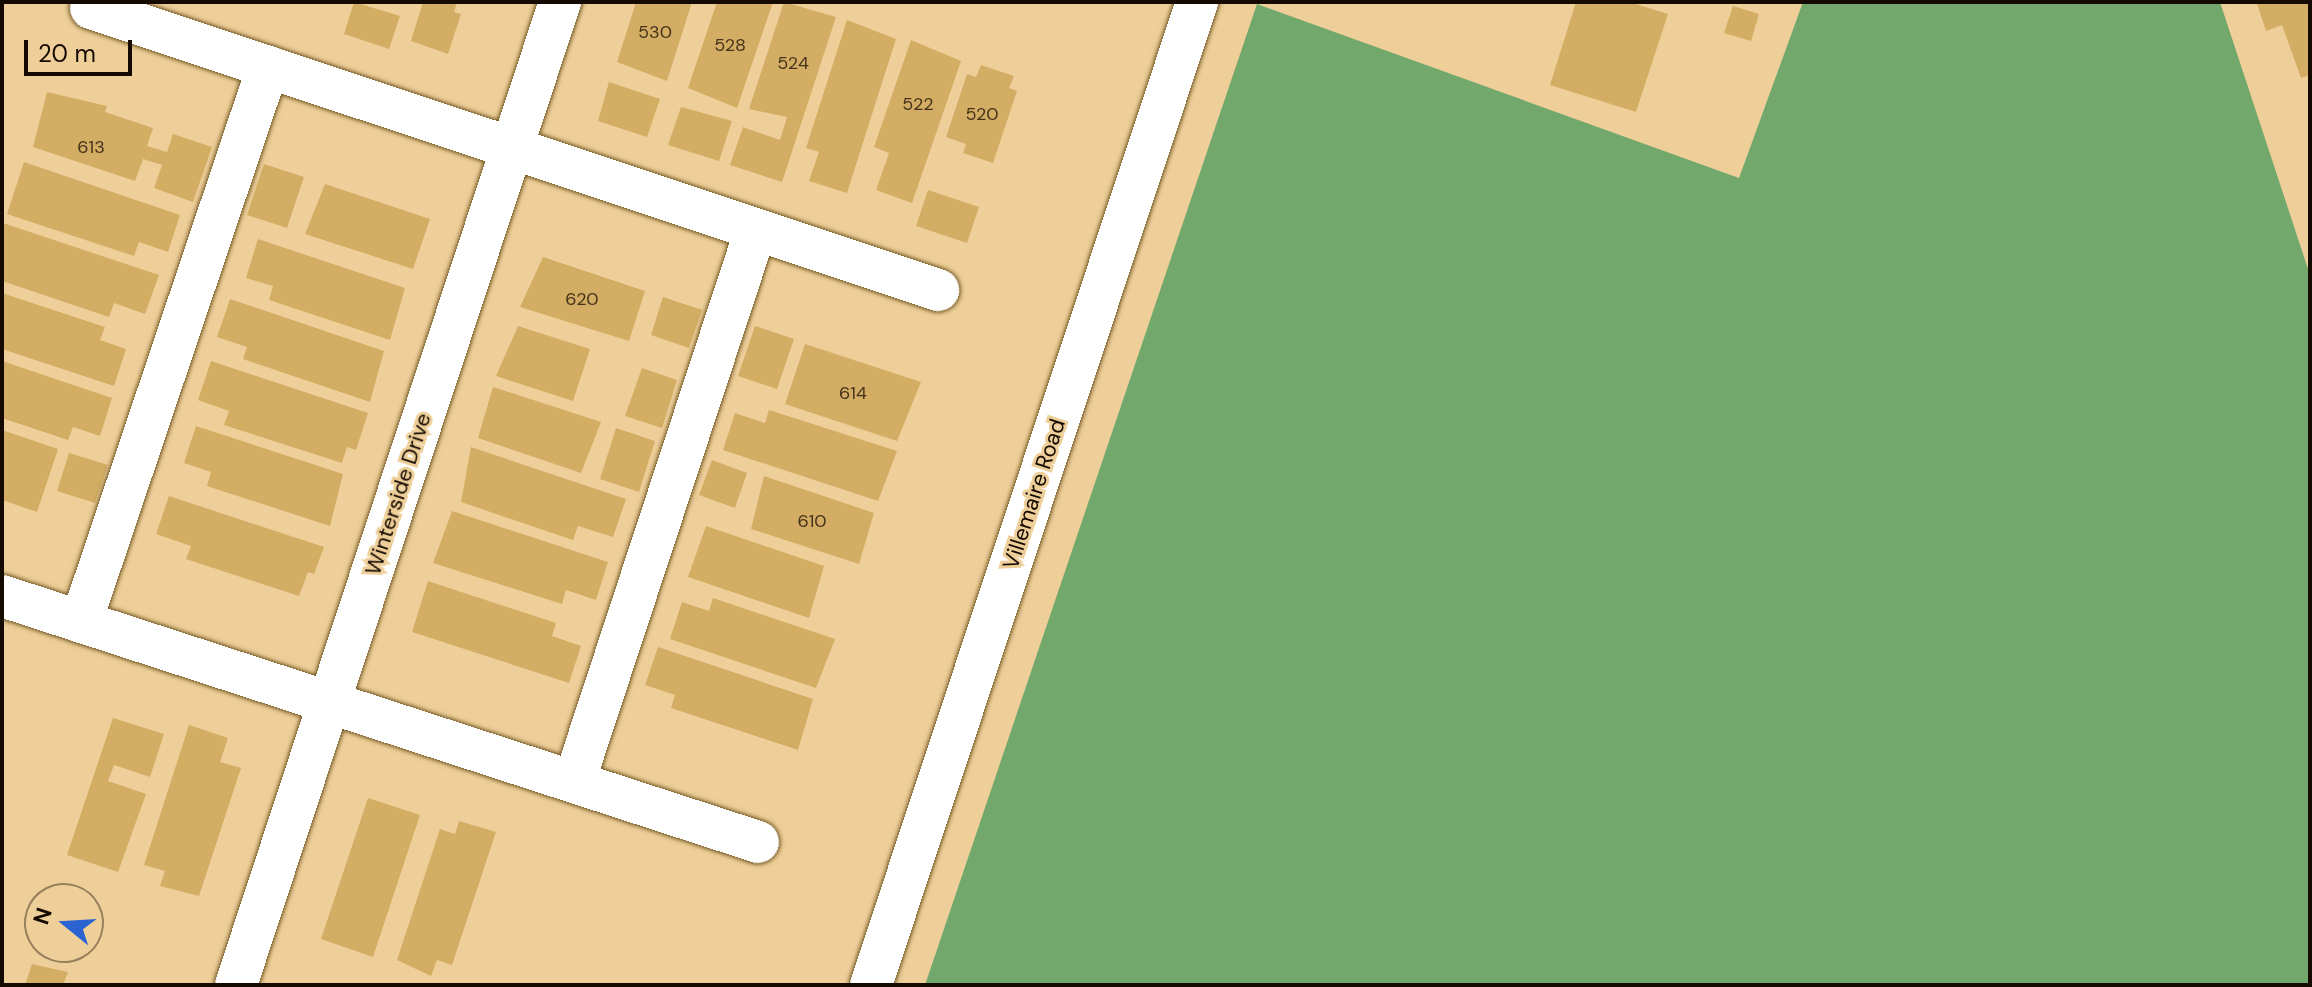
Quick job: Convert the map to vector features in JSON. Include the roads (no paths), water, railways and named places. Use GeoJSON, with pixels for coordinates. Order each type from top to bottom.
{"type":"FeatureCollection","features":[{"type":"Feature","properties":{"kind":"street","name":"Winterside Drive"},"geometry":{"type":"LineString","coordinates":[[236,985],[560,2]]}},
{"type":"Feature","properties":{"kind":"street","name":"Villemaire Road"},"geometry":{"type":"LineString","coordinates":[[871,985],[1197,2]]}},
{"type":"Feature","properties":{"kind":"street"},"geometry":{"type":"LineString","coordinates":[[91,8],[938,290]]}},
{"type":"Feature","properties":{"kind":"street"},"geometry":{"type":"LineString","coordinates":[[81,622],[268,67]]}},
{"type":"Feature","properties":{"kind":"street"},"geometry":{"type":"LineString","coordinates":[[574,782],[756,229]]}},
{"type":"Feature","properties":{"kind":"street"},"geometry":{"type":"LineString","coordinates":[[2,596],[758,842]]}}]}
